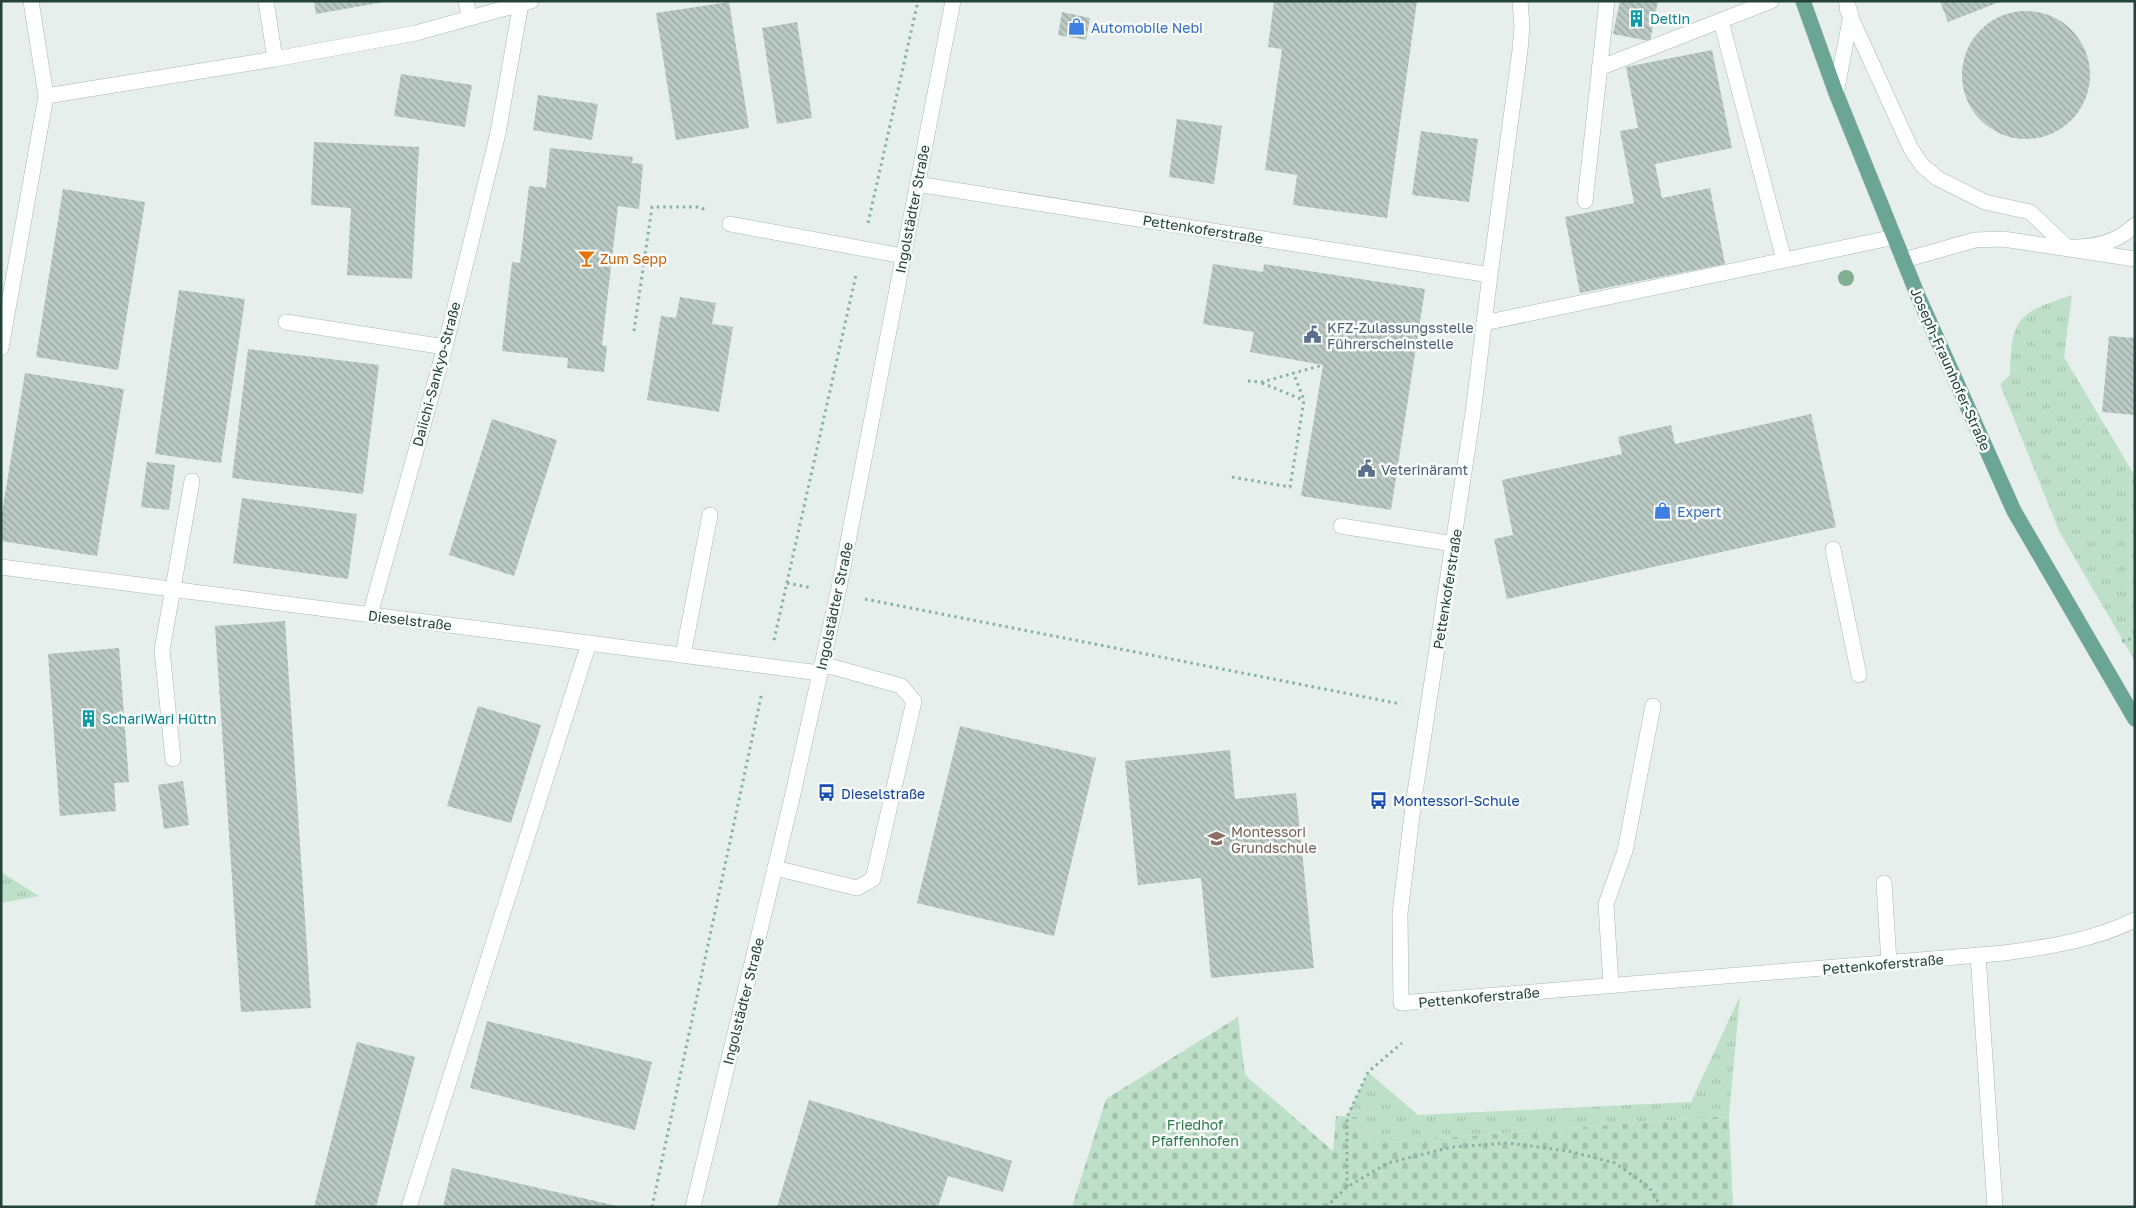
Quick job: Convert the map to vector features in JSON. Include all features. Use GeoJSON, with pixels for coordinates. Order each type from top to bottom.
{"type":"FeatureCollection","features":[{"type":"Feature","properties":{"kind":"main road","name":"Joseph-Fraunhofer-Straße"},"geometry":{"type":"LineString","coordinates":[[1803,1],[1836,93],[1918,296],[2014,511],[2135,719]]}},
{"type":"Feature","properties":{"kind":"street"},"geometry":{"type":"LineString","coordinates":[[1,348],[46,96],[31,1]]}},
{"type":"Feature","properties":{"kind":"street"},"geometry":{"type":"LineString","coordinates":[[266,1],[275,59]]}},
{"type":"Feature","properties":{"kind":"street"},"geometry":{"type":"LineString","coordinates":[[466,1],[469,18]]}},
{"type":"Feature","properties":{"kind":"street","name":"Ingolstädter Straße"},"geometry":{"type":"LineString","coordinates":[[693,1207],[775,868],[838,593],[953,1]]}},
{"type":"Feature","properties":{"kind":"street","name":"Pettenkoferstraße"},"geometry":{"type":"LineString","coordinates":[[1520,1],[1522,27],[1520,50],[1474,413],[1428,709],[1400,914],[1402,1003],[1889,963],[2042,948],[2121,927],[2135,920]]}},
{"type":"Feature","properties":{"kind":"street"},"geometry":{"type":"LineString","coordinates":[[1585,201],[1607,1]]}},
{"type":"Feature","properties":{"kind":"street"},"geometry":{"type":"LineString","coordinates":[[1600,68],[1771,1]]}},
{"type":"Feature","properties":{"kind":"street"},"geometry":{"type":"LineString","coordinates":[[1842,1],[1849,8],[1910,149],[1922,166],[1937,178],[1985,202],[2030,212],[2067,247],[2086,248],[2103,244],[2128,232],[2135,225]]}},
{"type":"Feature","properties":{"kind":"street"},"geometry":{"type":"LineString","coordinates":[[46,96],[416,34],[526,2]]}},
{"type":"Feature","properties":{"kind":"street","name":"Daiichi-Sankyo-Straße"},"geometry":{"type":"LineString","coordinates":[[370,614],[444,347],[498,133],[526,2]]}},
{"type":"Feature","properties":{"kind":"street"},"geometry":{"type":"LineString","coordinates":[[1836,93],[1849,8]]}},
{"type":"Feature","properties":{"kind":"street"},"geometry":{"type":"LineString","coordinates":[[1721,21],[1784,260]]}},
{"type":"Feature","properties":{"kind":"street","name":"Pettenkoferstraße"},"geometry":{"type":"LineString","coordinates":[[917,184],[1490,275]]}},
{"type":"Feature","properties":{"kind":"street"},"geometry":{"type":"LineString","coordinates":[[730,224],[903,256]]}},
{"type":"Feature","properties":{"kind":"street"},"geometry":{"type":"LineString","coordinates":[[1484,323],[1894,237]]}},
{"type":"Feature","properties":{"kind":"street"},"geometry":{"type":"LineString","coordinates":[[1904,260],[1975,240],[2003,239],[2067,247],[2135,259]]}},
{"type":"Feature","properties":{"kind":"street"},"geometry":{"type":"LineString","coordinates":[[286,322],[444,347]]}},
{"type":"Feature","properties":{"kind":"street"},"geometry":{"type":"LineString","coordinates":[[173,759],[162,650],[192,481]]}},
{"type":"Feature","properties":{"kind":"street"},"geometry":{"type":"LineString","coordinates":[[683,655],[710,515]]}},
{"type":"Feature","properties":{"kind":"street"},"geometry":{"type":"LineString","coordinates":[[1341,526],[1454,544]]}},
{"type":"Feature","properties":{"kind":"street"},"geometry":{"type":"LineString","coordinates":[[1833,549],[1859,675]]}},
{"type":"Feature","properties":{"kind":"street","name":"Dieselstraße"},"geometry":{"type":"LineString","coordinates":[[1,566],[768,666],[821,668],[901,686],[914,701],[873,879],[857,888],[775,868]]}},
{"type":"Feature","properties":{"kind":"street"},"geometry":{"type":"LineString","coordinates":[[409,1207],[589,643]]}},
{"type":"Feature","properties":{"kind":"street"},"geometry":{"type":"LineString","coordinates":[[1612,986],[1606,904],[1625,851],[1653,706]]}},
{"type":"Feature","properties":{"kind":"street"},"geometry":{"type":"LineString","coordinates":[[1884,882],[1889,963]]}},
{"type":"Feature","properties":{"kind":"street"},"geometry":{"type":"LineString","coordinates":[[1978,955],[1995,1207]]}},
{"type":"Feature","properties":{"kind":"path"},"geometry":{"type":"LineString","coordinates":[[652,1207],[768,666],[918,1]]}},
{"type":"Feature","properties":{"kind":"path"},"geometry":{"type":"LineString","coordinates":[[634,331],[652,207],[700,207],[730,224]]}},
{"type":"Feature","properties":{"kind":"path"},"geometry":{"type":"LineString","coordinates":[[1262,382],[1323,364]]}},
{"type":"Feature","properties":{"kind":"path"},"geometry":{"type":"LineString","coordinates":[[1232,477],[1290,487],[1304,400],[1293,372]]}},
{"type":"Feature","properties":{"kind":"path"},"geometry":{"type":"LineString","coordinates":[[1248,381],[1262,382],[1304,400]]}},
{"type":"Feature","properties":{"kind":"path"},"geometry":{"type":"LineString","coordinates":[[864,598],[1428,709]]}},
{"type":"Feature","properties":{"kind":"path"},"geometry":{"type":"LineString","coordinates":[[1348,1187],[1346,1117],[1368,1072],[1402,1043]]}},
{"type":"Feature","properties":{"kind":"path"},"geometry":{"type":"LineString","coordinates":[[1326,1207],[1348,1187],[1388,1163],[1452,1147],[1508,1143],[1568,1150],[1615,1164],[1649,1187],[1661,1207]]}},
{"type":"Feature","properties":{"kind":"green space"},"geometry":{"type":"Polygon","coordinates":[[[2072,295],[2064,357],[2135,476],[2135,661],[2059,531],[2000,384],[2010,375],[2013,341],[2021,320],[2040,307],[2072,295]]]}},
{"type":"Feature","properties":{"kind":"green space"},"geometry":{"type":"Polygon","coordinates":[[[1,872],[39,896],[1,903],[1,872]]]}},
{"type":"Feature","properties":{"kind":"green space"},"geometry":{"type":"Polygon","coordinates":[[[1740,996],[1729,1116],[1373,1143],[1357,1117],[1347,1117],[1368,1072],[1418,1115],[1691,1102],[1740,996]]]}},
{"type":"Feature","properties":{"kind":"green space","name":"Friedhof Pfaffenhofen"},"geometry":{"type":"Polygon","coordinates":[[[1238,1017],[1245,1075],[1333,1151],[1336,1116],[1357,1117],[1373,1143],[1729,1116],[1733,1207],[1072,1207],[1106,1099],[1238,1017]]]}},
{"type":"Feature","properties":{"kind":"building"},"geometry":{"type":"Polygon","coordinates":[[[314,1],[384,1],[384,2],[316,14],[314,1]]]}},
{"type":"Feature","properties":{"kind":"building"},"geometry":{"type":"Polygon","coordinates":[[[1274,1],[1417,1],[1387,218],[1293,205],[1297,175],[1265,170],[1282,49],[1268,47],[1274,1]]]}},
{"type":"Feature","properties":{"kind":"building","name":"Deltin"},"geometry":{"type":"Polygon","coordinates":[[[1620,1],[1658,1],[1650,41],[1613,34],[1620,1]]]}},
{"type":"Feature","properties":{"kind":"building"},"geometry":{"type":"Polygon","coordinates":[[[1940,1],[2002,1],[1948,22],[1940,1]]]}},
{"type":"Feature","properties":{"kind":"building"},"geometry":{"type":"Polygon","coordinates":[[[729,2],[749,128],[676,140],[656,13],[729,2]]]}},
{"type":"Feature","properties":{"kind":"building"},"geometry":{"type":"Polygon","coordinates":[[[2026,11],[2051,15],[2072,29],[2086,50],[2090,75],[2086,100],[2072,121],[2051,135],[2026,139],[2001,135],[1980,121],[1966,100],[1962,75],[1966,50],[1980,29],[2001,15],[2026,11]]]}},
{"type":"Feature","properties":{"kind":"building"},"geometry":{"type":"Polygon","coordinates":[[[1062,12],[1090,18],[1086,40],[1058,35],[1062,12]]]}},
{"type":"Feature","properties":{"kind":"building"},"geometry":{"type":"Polygon","coordinates":[[[797,22],[812,118],[777,124],[762,28],[797,22]]]}},
{"type":"Feature","properties":{"kind":"building"},"geometry":{"type":"Polygon","coordinates":[[[1712,50],[1732,148],[1655,164],[1662,198],[1710,188],[1725,264],[1580,293],[1565,217],[1634,203],[1620,131],[1638,128],[1626,67],[1712,50]]]}},
{"type":"Feature","properties":{"kind":"building"},"geometry":{"type":"Polygon","coordinates":[[[401,74],[472,85],[465,127],[394,116],[401,74]]]}},
{"type":"Feature","properties":{"kind":"building"},"geometry":{"type":"Polygon","coordinates":[[[538,95],[598,104],[592,140],[533,130],[538,95]]]}},
{"type":"Feature","properties":{"kind":"building"},"geometry":{"type":"Polygon","coordinates":[[[1177,119],[1222,126],[1214,184],[1169,177],[1177,119]]]}},
{"type":"Feature","properties":{"kind":"building"},"geometry":{"type":"Polygon","coordinates":[[[1421,131],[1478,139],[1469,202],[1412,195],[1421,131]]]}},
{"type":"Feature","properties":{"kind":"building"},"geometry":{"type":"Polygon","coordinates":[[[314,142],[419,147],[412,279],[347,275],[351,208],[311,205],[314,142]]]}},
{"type":"Feature","properties":{"kind":"building"},"geometry":{"type":"Polygon","coordinates":[[[550,148],[633,157],[632,163],[643,164],[639,209],[618,206],[602,345],[607,346],[604,372],[567,368],[568,358],[502,351],[512,262],[520,263],[529,186],[546,188],[550,148]]]}},
{"type":"Feature","properties":{"kind":"building"},"geometry":{"type":"Polygon","coordinates":[[[63,189],[145,202],[118,370],[36,357],[63,189]]]}},
{"type":"Feature","properties":{"kind":"building"},"geometry":{"type":"Polygon","coordinates":[[[1213,264],[1263,272],[1264,264],[1425,289],[1391,510],[1301,496],[1323,365],[1250,352],[1254,332],[1203,324],[1213,264]]]}},
{"type":"Feature","properties":{"kind":"building"},"geometry":{"type":"Polygon","coordinates":[[[179,290],[245,299],[221,463],[155,454],[179,290]]]}},
{"type":"Feature","properties":{"kind":"building"},"geometry":{"type":"Polygon","coordinates":[[[680,297],[716,303],[712,324],[733,327],[719,412],[647,400],[661,316],[676,318],[680,297]]]}},
{"type":"Feature","properties":{"kind":"building"},"geometry":{"type":"Polygon","coordinates":[[[2109,336],[2135,338],[2135,415],[2102,412],[2109,336]]]}},
{"type":"Feature","properties":{"kind":"building"},"geometry":{"type":"Polygon","coordinates":[[[248,349],[379,365],[363,494],[232,478],[248,349]]]}},
{"type":"Feature","properties":{"kind":"building"},"geometry":{"type":"Polygon","coordinates":[[[25,373],[124,389],[97,556],[1,541],[1,519],[25,373]]]}},
{"type":"Feature","properties":{"kind":"building"},"geometry":{"type":"Polygon","coordinates":[[[1811,414],[1836,527],[1507,599],[1494,539],[1513,535],[1502,480],[1622,454],[1618,437],[1671,425],[1675,444],[1811,414]]]}},
{"type":"Feature","properties":{"kind":"building"},"geometry":{"type":"Polygon","coordinates":[[[492,419],[557,440],[514,576],[449,555],[492,419]]]}},
{"type":"Feature","properties":{"kind":"building"},"geometry":{"type":"Polygon","coordinates":[[[147,462],[175,465],[169,510],[141,507],[147,462]]]}},
{"type":"Feature","properties":{"kind":"building"},"geometry":{"type":"Polygon","coordinates":[[[242,498],[357,514],[348,579],[233,563],[242,498]]]}},
{"type":"Feature","properties":{"kind":"building"},"geometry":{"type":"Polygon","coordinates":[[[285,621],[311,1008],[241,1012],[215,626],[285,621]]]}},
{"type":"Feature","properties":{"kind":"building","name":"SchariWari Hüttn"},"geometry":{"type":"Polygon","coordinates":[[[119,648],[129,782],[114,783],[116,811],[60,816],[48,654],[119,648]]]}},
{"type":"Feature","properties":{"kind":"building"},"geometry":{"type":"Polygon","coordinates":[[[478,706],[541,725],[511,823],[447,806],[478,706]]]}},
{"type":"Feature","properties":{"kind":"building"},"geometry":{"type":"Polygon","coordinates":[[[960,726],[1096,758],[1054,936],[917,903],[960,726]]]}},
{"type":"Feature","properties":{"kind":"building","name":"Montessori Grundschule"},"geometry":{"type":"Polygon","coordinates":[[[1230,750],[1235,799],[1296,793],[1314,968],[1211,978],[1201,878],[1138,885],[1125,761],[1230,750]]]}},
{"type":"Feature","properties":{"kind":"building"},"geometry":{"type":"Polygon","coordinates":[[[183,781],[189,825],[164,829],[158,785],[183,781]]]}},
{"type":"Feature","properties":{"kind":"building"},"geometry":{"type":"Polygon","coordinates":[[[487,1021],[652,1062],[635,1130],[470,1088],[487,1021]]]}},
{"type":"Feature","properties":{"kind":"building"},"geometry":{"type":"Polygon","coordinates":[[[357,1042],[415,1057],[376,1207],[314,1207],[357,1042]]]}},
{"type":"Feature","properties":{"kind":"building"},"geometry":{"type":"Polygon","coordinates":[[[809,1100],[1012,1161],[1003,1192],[948,1176],[938,1207],[777,1207],[809,1100]]]}},
{"type":"Feature","properties":{"kind":"building"},"geometry":{"type":"Polygon","coordinates":[[[452,1168],[617,1206],[617,1207],[443,1207],[452,1168]]]}},
{"type":"Feature","properties":{"kind":"place","name":"Deltin"},"geometry":{"type":"Point","coordinates":[1636,18]}},
{"type":"Feature","properties":{"kind":"place","name":"Automobile Nebi"},"geometry":{"type":"Point","coordinates":[1077,27]}},
{"type":"Feature","properties":{"kind":"place","name":"Zum Sepp"},"geometry":{"type":"Point","coordinates":[586,258]}},
{"type":"Feature","properties":{"kind":"place","name":"KFZ-Zulassungsstelle Führerscheinstelle"},"geometry":{"type":"Point","coordinates":[1313,335]}},
{"type":"Feature","properties":{"kind":"place","name":"Veterinäramt"},"geometry":{"type":"Point","coordinates":[1367,469]}},
{"type":"Feature","properties":{"kind":"place","name":"Expert"},"geometry":{"type":"Point","coordinates":[1663,511]}},
{"type":"Feature","properties":{"kind":"place","name":"SchariWari Hüttn"},"geometry":{"type":"Point","coordinates":[88,718]}},
{"type":"Feature","properties":{"kind":"place","name":"Dieselstraße"},"geometry":{"type":"Point","coordinates":[827,793]}},
{"type":"Feature","properties":{"kind":"place","name":"Montessori-Schule"},"geometry":{"type":"Point","coordinates":[1379,800]}},
{"type":"Feature","properties":{"kind":"place","name":"Montessori Grundschule"},"geometry":{"type":"Point","coordinates":[1217,839]}}]}
